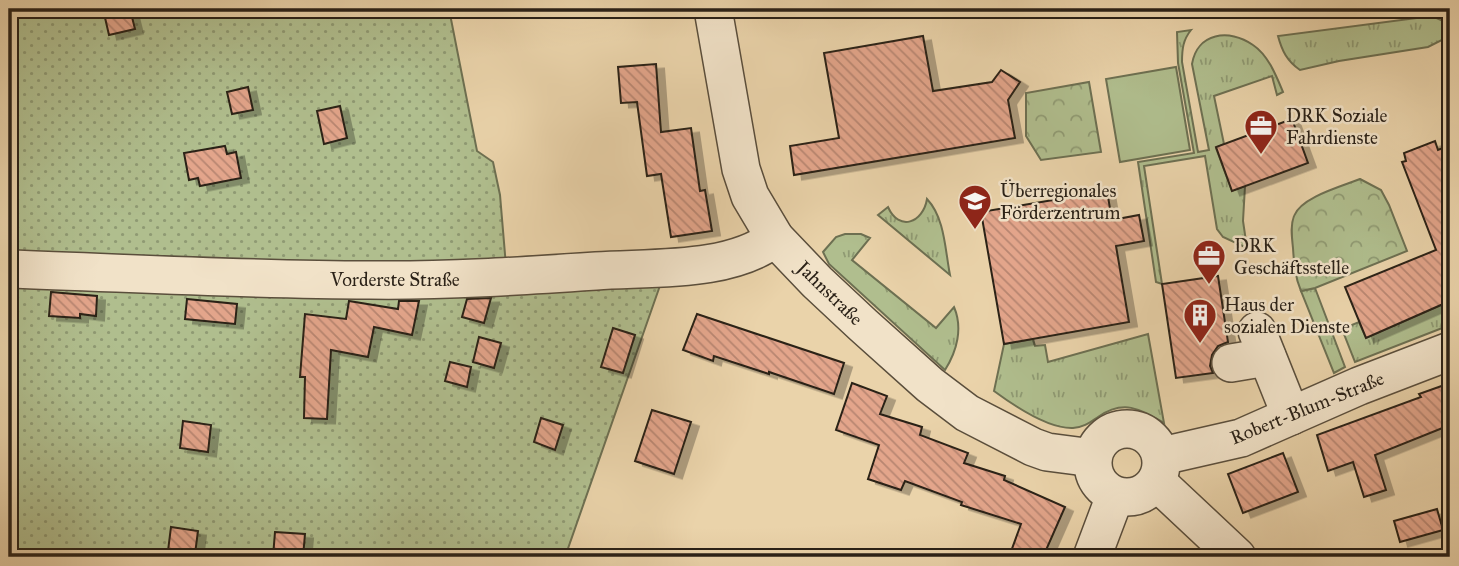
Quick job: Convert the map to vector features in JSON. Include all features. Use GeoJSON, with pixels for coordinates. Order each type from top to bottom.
{"type":"FeatureCollection","features":[{"type":"Feature","properties":{"kind":"street","name":"Jahnstraße"},"geometry":{"type":"LineString","coordinates":[[713,9],[741,169],[755,205],[775,237],[863,326],[930,385],[967,413],[1033,447],[1047,452],[1093,458]]}},
{"type":"Feature","properties":{"kind":"street","name":"Vorderste Straße"},"geometry":{"type":"LineString","coordinates":[[9,269],[368,281],[479,278],[725,261],[761,248],[775,237]]}},
{"type":"Feature","properties":{"kind":"street"},"geometry":{"type":"LineString","coordinates":[[1231,363],[1262,344],[1291,416]]}},
{"type":"Feature","properties":{"kind":"street","name":"Robert-Blum-Straße"},"geometry":{"type":"LineString","coordinates":[[1159,469],[1450,351]]}},
{"type":"Feature","properties":{"kind":"street"},"geometry":{"type":"LineString","coordinates":[[1126,428],[1138,430],[1149,436],[1157,445],[1159,469],[1150,489],[1134,497],[1115,496],[1097,481],[1093,458],[1104,437],[1126,428]]}},
{"type":"Feature","properties":{"kind":"street"},"geometry":{"type":"LineString","coordinates":[[1159,469],[1237,557]]}},
{"type":"Feature","properties":{"kind":"street"},"geometry":{"type":"LineString","coordinates":[[1093,557],[1115,496]]}},
{"type":"Feature","properties":{"kind":"green space"},"geometry":{"type":"Polygon","coordinates":[[[9,9],[449,9],[477,151],[493,162],[500,195],[506,266],[663,277],[565,557],[9,557],[9,9]]]}},
{"type":"Feature","properties":{"kind":"green space"},"geometry":{"type":"Polygon","coordinates":[[[1432,16],[1450,24],[1450,36],[1428,47],[1300,70],[1286,55],[1278,36],[1432,16]]]}},
{"type":"Feature","properties":{"kind":"green space"},"geometry":{"type":"Polygon","coordinates":[[[1191,30],[1186,37],[1182,62],[1198,152],[1209,150],[1192,64],[1200,46],[1207,40],[1215,36],[1234,36],[1253,45],[1267,60],[1283,92],[1277,95],[1272,76],[1214,96],[1224,144],[1216,148],[1232,191],[1245,186],[1243,221],[1247,248],[1223,237],[1217,229],[1205,156],[1144,166],[1162,284],[1156,282],[1138,162],[1194,153],[1178,63],[1177,32],[1191,30]]]}},
{"type":"Feature","properties":{"kind":"green space"},"geometry":{"type":"Polygon","coordinates":[[[1176,67],[1190,150],[1120,162],[1106,79],[1176,67]]]}},
{"type":"Feature","properties":{"kind":"green space"},"geometry":{"type":"Polygon","coordinates":[[[1089,82],[1101,152],[1041,160],[1026,136],[1026,93],[1089,82]]]}},
{"type":"Feature","properties":{"kind":"green space"},"geometry":{"type":"Polygon","coordinates":[[[1360,179],[1381,190],[1407,251],[1315,288],[1301,291],[1294,260],[1294,216],[1298,209],[1313,198],[1360,179]]]}},
{"type":"Feature","properties":{"kind":"green space"},"geometry":{"type":"Polygon","coordinates":[[[927,199],[941,225],[950,275],[878,215],[888,207],[898,220],[910,221],[921,214],[927,199]]]}},
{"type":"Feature","properties":{"kind":"green space"},"geometry":{"type":"Polygon","coordinates":[[[861,234],[870,238],[852,260],[936,328],[954,307],[958,323],[957,339],[945,370],[829,264],[823,252],[836,237],[861,234]]]}},
{"type":"Feature","properties":{"kind":"green space"},"geometry":{"type":"Polygon","coordinates":[[[1315,288],[1345,367],[1334,373],[1301,291],[1315,288]]]}},
{"type":"Feature","properties":{"kind":"green space"},"geometry":{"type":"Polygon","coordinates":[[[1450,301],[1450,325],[1355,362],[1342,329],[1359,322],[1366,338],[1450,301]]]}},
{"type":"Feature","properties":{"kind":"green space"},"geometry":{"type":"Polygon","coordinates":[[[1148,334],[1164,423],[1139,410],[1124,407],[1107,412],[1080,427],[1063,427],[1032,415],[994,391],[1004,344],[1033,339],[1035,346],[1045,345],[1048,362],[1148,334]]]}},
{"type":"Feature","properties":{"kind":"building"},"geometry":{"type":"Polygon","coordinates":[[[103,9],[130,9],[135,29],[109,35],[103,9]]]}},
{"type":"Feature","properties":{"kind":"building"},"geometry":{"type":"Polygon","coordinates":[[[923,36],[933,91],[992,82],[1001,70],[1020,82],[1008,100],[1015,138],[794,175],[790,146],[839,138],[824,53],[923,36]]]}},
{"type":"Feature","properties":{"kind":"building"},"geometry":{"type":"Polygon","coordinates":[[[656,64],[661,132],[691,128],[700,191],[705,190],[712,231],[671,237],[661,174],[647,176],[637,102],[621,103],[618,67],[656,64]]]}},
{"type":"Feature","properties":{"kind":"building"},"geometry":{"type":"Polygon","coordinates":[[[248,87],[253,110],[232,114],[227,92],[248,87]]]}},
{"type":"Feature","properties":{"kind":"building"},"geometry":{"type":"Polygon","coordinates":[[[340,106],[347,138],[324,144],[317,111],[340,106]]]}},
{"type":"Feature","properties":{"kind":"building"},"geometry":{"type":"Polygon","coordinates":[[[1292,119],[1308,163],[1232,191],[1216,147],[1292,119]]]}},
{"type":"Feature","properties":{"kind":"building"},"geometry":{"type":"Polygon","coordinates":[[[1435,141],[1438,150],[1450,145],[1450,301],[1366,338],[1345,287],[1436,250],[1402,162],[1406,161],[1404,153],[1435,141]]]}},
{"type":"Feature","properties":{"kind":"building"},"geometry":{"type":"Polygon","coordinates":[[[225,146],[227,154],[236,152],[241,178],[200,186],[198,178],[189,180],[184,153],[225,146]]]}},
{"type":"Feature","properties":{"kind":"building"},"geometry":{"type":"Polygon","coordinates":[[[1107,191],[1112,220],[1139,215],[1144,241],[1116,246],[1129,322],[1004,344],[981,212],[1107,191]]]}},
{"type":"Feature","properties":{"kind":"building","name":"Haus der sozialen Dienste"},"geometry":{"type":"Polygon","coordinates":[[[1218,276],[1228,342],[1218,346],[1212,355],[1210,366],[1213,373],[1176,378],[1162,284],[1218,276]]]}},
{"type":"Feature","properties":{"kind":"building"},"geometry":{"type":"Polygon","coordinates":[[[51,292],[97,296],[96,316],[49,316],[51,292]]]}},
{"type":"Feature","properties":{"kind":"building"},"geometry":{"type":"Polygon","coordinates":[[[491,298],[484,323],[462,317],[467,299],[491,298]]]}},
{"type":"Feature","properties":{"kind":"building"},"geometry":{"type":"Polygon","coordinates":[[[187,299],[237,304],[235,324],[185,319],[187,299]]]}},
{"type":"Feature","properties":{"kind":"building"},"geometry":{"type":"Polygon","coordinates":[[[349,301],[398,309],[399,301],[419,301],[412,335],[374,327],[368,357],[331,350],[327,419],[304,418],[305,377],[300,377],[305,314],[346,319],[349,301]]]}},
{"type":"Feature","properties":{"kind":"building"},"geometry":{"type":"Polygon","coordinates":[[[697,314],[844,363],[834,394],[769,372],[714,356],[713,361],[683,350],[697,314]]]}},
{"type":"Feature","properties":{"kind":"building"},"geometry":{"type":"Polygon","coordinates":[[[613,328],[635,335],[623,373],[601,367],[613,328]]]}},
{"type":"Feature","properties":{"kind":"building"},"geometry":{"type":"Polygon","coordinates":[[[479,337],[501,343],[494,368],[473,362],[479,337]]]}},
{"type":"Feature","properties":{"kind":"building"},"geometry":{"type":"Polygon","coordinates":[[[450,362],[471,367],[467,387],[445,381],[450,362]]]}},
{"type":"Feature","properties":{"kind":"building"},"geometry":{"type":"Polygon","coordinates":[[[852,383],[887,396],[880,414],[922,427],[920,435],[968,453],[964,463],[1005,476],[1004,480],[1065,507],[1043,557],[1009,557],[1021,524],[961,505],[962,502],[905,481],[901,490],[868,479],[879,445],[836,430],[852,383]]]}},
{"type":"Feature","properties":{"kind":"building"},"geometry":{"type":"Polygon","coordinates":[[[1450,383],[1450,425],[1375,455],[1386,490],[1364,497],[1353,462],[1328,471],[1317,435],[1421,397],[1419,394],[1450,383]]]}},
{"type":"Feature","properties":{"kind":"building"},"geometry":{"type":"Polygon","coordinates":[[[652,410],[691,422],[674,474],[635,461],[652,410]]]}},
{"type":"Feature","properties":{"kind":"building"},"geometry":{"type":"Polygon","coordinates":[[[541,418],[563,425],[555,450],[534,442],[541,418]]]}},
{"type":"Feature","properties":{"kind":"building"},"geometry":{"type":"Polygon","coordinates":[[[183,421],[211,425],[208,452],[180,448],[183,421]]]}},
{"type":"Feature","properties":{"kind":"building"},"geometry":{"type":"Polygon","coordinates":[[[1283,453],[1298,492],[1243,513],[1228,474],[1283,453]]]}},
{"type":"Feature","properties":{"kind":"building"},"geometry":{"type":"Polygon","coordinates":[[[1437,509],[1443,530],[1400,542],[1394,521],[1437,509]]]}},
{"type":"Feature","properties":{"kind":"building"},"geometry":{"type":"Polygon","coordinates":[[[171,527],[198,531],[195,554],[168,551],[171,527]]]}},
{"type":"Feature","properties":{"kind":"building"},"geometry":{"type":"Polygon","coordinates":[[[275,532],[305,534],[303,557],[273,557],[275,532]]]}},
{"type":"Feature","properties":{"kind":"place","name":"DRK Soziale Fahrdienste"},"geometry":{"type":"Point","coordinates":[1261,156]}},
{"type":"Feature","properties":{"kind":"place","name":"Überregionales Förderzentrum"},"geometry":{"type":"Point","coordinates":[975,231]}},
{"type":"Feature","properties":{"kind":"place","name":"DRK Geschäftsstelle"},"geometry":{"type":"Point","coordinates":[1209,286]}},
{"type":"Feature","properties":{"kind":"place","name":"Haus der sozialen Dienste"},"geometry":{"type":"Point","coordinates":[1200,345]}}]}
